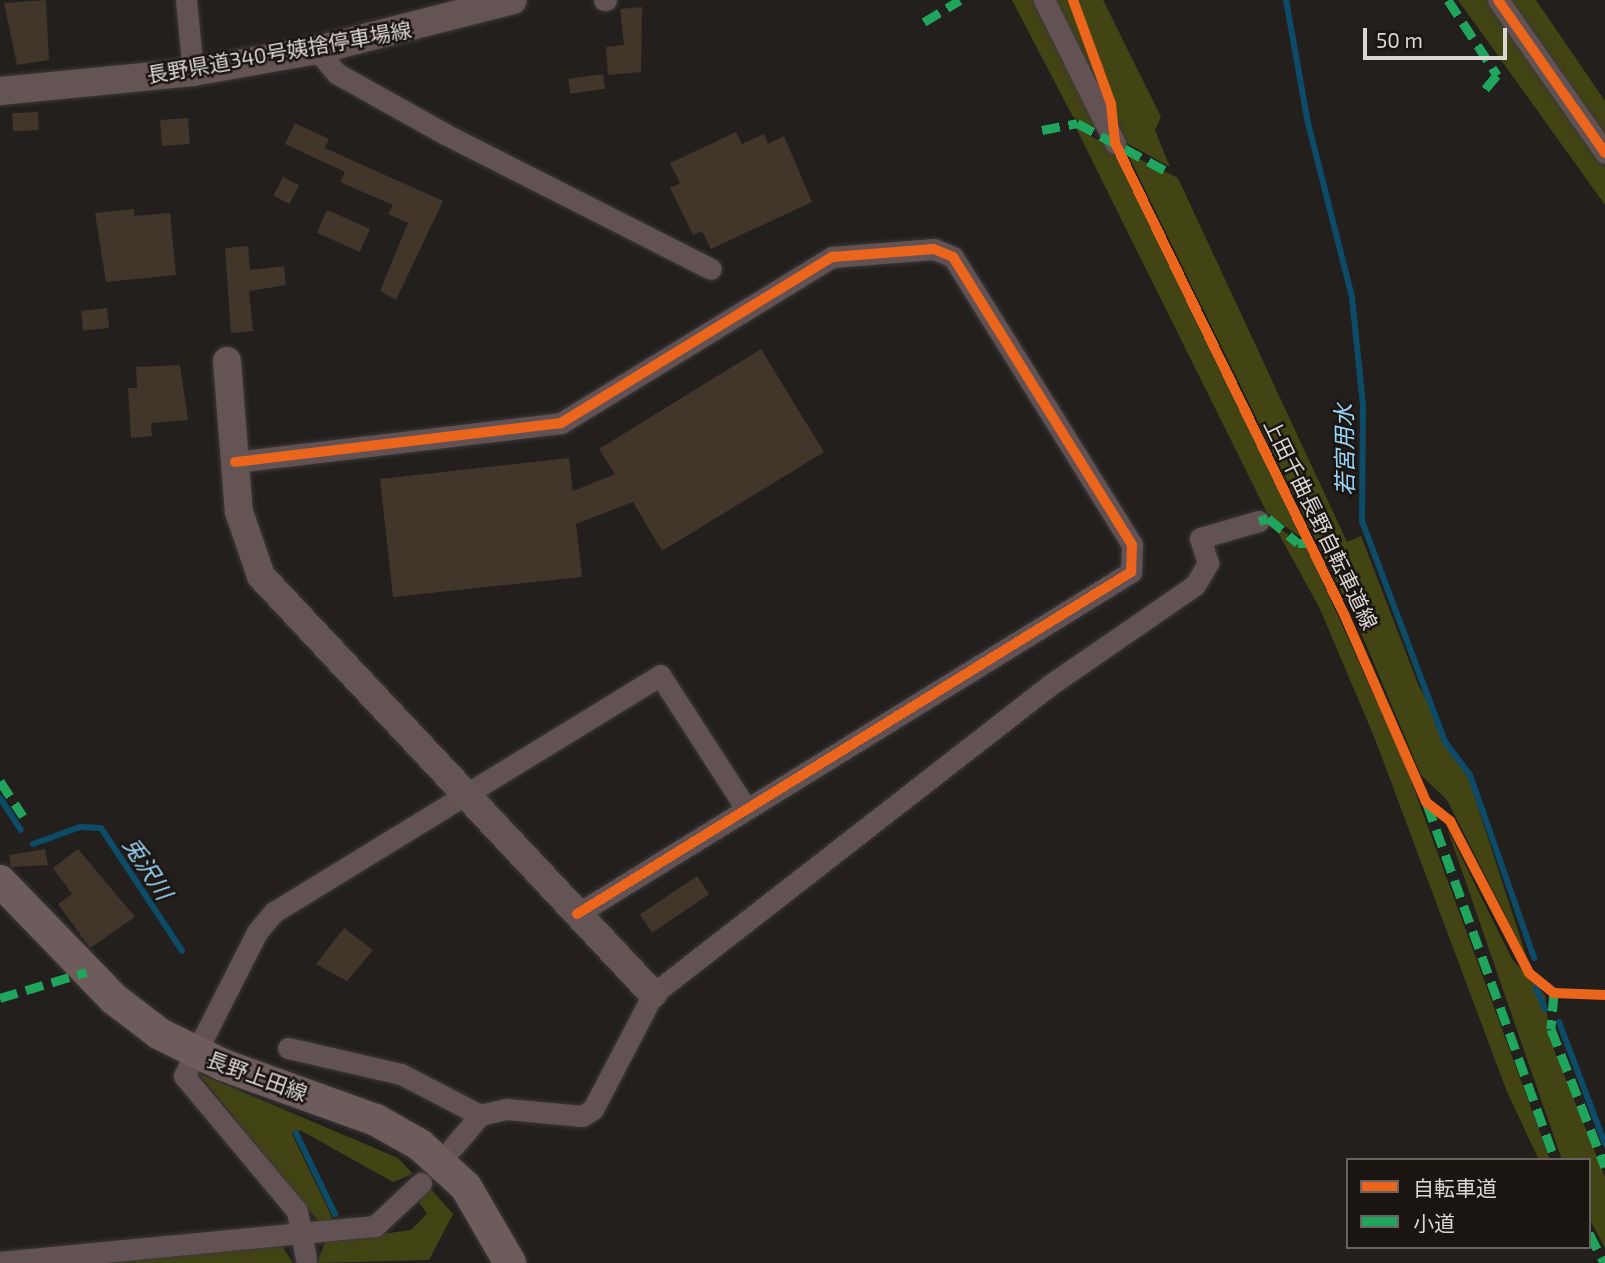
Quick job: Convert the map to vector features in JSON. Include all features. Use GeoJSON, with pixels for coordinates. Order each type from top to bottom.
{"type":"FeatureCollection","features":[{"type":"Feature","properties":{"kind":"main road","name":"長野上田線"},"geometry":{"type":"LineString","coordinates":[[0,881],[114,999],[194,1053],[340,1105],[421,1145],[466,1187],[510,1263]]}},
{"type":"Feature","properties":{"kind":"street"},"geometry":{"type":"LineString","coordinates":[[186,0],[193,72]]}},
{"type":"Feature","properties":{"kind":"street","name":"長野県道340号姨捨停車場線"},"geometry":{"type":"LineString","coordinates":[[0,91],[193,72],[317,50],[513,0]]}},
{"type":"Feature","properties":{"kind":"street"},"geometry":{"type":"LineString","coordinates":[[1044,0],[1115,143]]}},
{"type":"Feature","properties":{"kind":"street"},"geometry":{"type":"LineString","coordinates":[[1498,0],[1605,153]]}},
{"type":"Feature","properties":{"kind":"street"},"geometry":{"type":"LineString","coordinates":[[317,50],[336,73],[445,134],[711,268]]}},
{"type":"Feature","properties":{"kind":"street"},"geometry":{"type":"LineString","coordinates":[[235,462],[561,423],[832,257],[944,250],[1132,545],[1135,561],[1131,572],[745,807],[577,914]]}},
{"type":"Feature","properties":{"kind":"street"},"geometry":{"type":"LineString","coordinates":[[226,361],[243,530],[261,576],[462,794],[653,994]]}},
{"type":"Feature","properties":{"kind":"street"},"geometry":{"type":"LineString","coordinates":[[453,1147],[480,1115],[507,1109],[582,1116],[593,1109],[653,994],[1050,685],[1195,584],[1208,563],[1200,538],[1259,521]]}},
{"type":"Feature","properties":{"kind":"street"},"geometry":{"type":"LineString","coordinates":[[306,1259],[297,1211],[188,1084],[184,1073],[257,932],[274,912],[462,794],[660,675],[745,807]]}},
{"type":"Feature","properties":{"kind":"street"},"geometry":{"type":"LineString","coordinates":[[288,1048],[401,1074],[480,1115]]}},
{"type":"Feature","properties":{"kind":"street"},"geometry":{"type":"LineString","coordinates":[[0,1262],[375,1226],[421,1183]]}},
{"type":"Feature","properties":{"kind":"shaded area"},"geometry":{"type":"Polygon","coordinates":[[[1012,0],[1037,0],[1104,132],[1073,117],[1012,0]]]}},
{"type":"Feature","properties":{"kind":"shaded area"},"geometry":{"type":"Polygon","coordinates":[[[1055,0],[1069,0],[1105,97],[1102,97],[1055,0]]]}},
{"type":"Feature","properties":{"kind":"shaded area"},"geometry":{"type":"Polygon","coordinates":[[[1078,0],[1103,0],[1161,117],[1155,130],[1170,167],[1125,142],[1078,0]]]}},
{"type":"Feature","properties":{"kind":"shaded area"},"geometry":{"type":"Polygon","coordinates":[[[1458,0],[1488,0],[1605,167],[1605,205],[1458,0]]]}},
{"type":"Feature","properties":{"kind":"shaded area"},"geometry":{"type":"Polygon","coordinates":[[[1508,0],[1536,0],[1605,101],[1605,136],[1508,0]]]}},
{"type":"Feature","properties":{"kind":"shaded area"},"geometry":{"type":"Polygon","coordinates":[[[1076,128],[1115,149],[1303,539],[1267,513],[1076,128]]]}},
{"type":"Feature","properties":{"kind":"shaded area"},"geometry":{"type":"Polygon","coordinates":[[[1127,153],[1178,178],[1347,542],[1361,536],[1418,684],[1469,780],[1527,958],[1447,800],[1421,775],[1359,628],[1127,153]]]}},
{"type":"Feature","properties":{"kind":"shaded area"},"geometry":{"type":"Polygon","coordinates":[[[1274,525],[1307,547],[1406,767],[1549,1158],[1538,1158],[1507,1092],[1375,739],[1320,609],[1274,525]]]}},
{"type":"Feature","properties":{"kind":"shaded area"},"geometry":{"type":"Polygon","coordinates":[[[1447,828],[1512,959],[1545,995],[1550,1040],[1605,1177],[1605,1248],[1591,1222],[1591,1158],[1561,1158],[1447,828]]]}},
{"type":"Feature","properties":{"kind":"shaded area"},"geometry":{"type":"Polygon","coordinates":[[[198,1073],[398,1158],[413,1174],[393,1182],[300,1130],[292,1134],[333,1222],[319,1222],[198,1073]]]}},
{"type":"Feature","properties":{"kind":"shaded area"},"geometry":{"type":"Polygon","coordinates":[[[429,1187],[453,1214],[429,1260],[317,1263],[325,1242],[411,1230],[427,1214],[417,1200],[429,1187]]]}},
{"type":"Feature","properties":{"kind":"shaded area"},"geometry":{"type":"Polygon","coordinates":[[[282,1246],[293,1263],[71,1263],[282,1246]]]}},
{"type":"Feature","properties":{"kind":"building"},"geometry":{"type":"Polygon","coordinates":[[[46,0],[49,60],[17,65],[4,3],[46,0]]]}},
{"type":"Feature","properties":{"kind":"building"},"geometry":{"type":"Polygon","coordinates":[[[642,7],[641,72],[608,75],[606,47],[624,45],[620,9],[642,7]]]}},
{"type":"Feature","properties":{"kind":"building"},"geometry":{"type":"Polygon","coordinates":[[[603,74],[605,89],[570,94],[568,79],[603,74]]]}},
{"type":"Feature","properties":{"kind":"building"},"geometry":{"type":"Polygon","coordinates":[[[38,112],[39,130],[13,131],[12,113],[38,112]]]}},
{"type":"Feature","properties":{"kind":"building"},"geometry":{"type":"Polygon","coordinates":[[[188,118],[190,144],[162,146],[160,120],[188,118]]]}},
{"type":"Feature","properties":{"kind":"building"},"geometry":{"type":"Polygon","coordinates":[[[295,123],[329,139],[325,148],[443,201],[396,300],[380,291],[408,223],[388,214],[393,205],[340,182],[345,172],[285,144],[295,123]]]}},
{"type":"Feature","properties":{"kind":"building"},"geometry":{"type":"Polygon","coordinates":[[[736,132],[742,144],[764,134],[768,144],[784,136],[812,202],[711,249],[702,231],[693,235],[670,188],[680,183],[670,163],[736,132]]]}},
{"type":"Feature","properties":{"kind":"building"},"geometry":{"type":"Polygon","coordinates":[[[283,177],[299,185],[290,204],[273,196],[283,177]]]}},
{"type":"Feature","properties":{"kind":"building"},"geometry":{"type":"Polygon","coordinates":[[[134,209],[134,216],[170,213],[176,275],[106,282],[95,213],[134,209]]]}},
{"type":"Feature","properties":{"kind":"building"},"geometry":{"type":"Polygon","coordinates":[[[327,210],[370,229],[360,252],[317,233],[327,210]]]}},
{"type":"Feature","properties":{"kind":"building"},"geometry":{"type":"Polygon","coordinates":[[[248,246],[250,270],[284,266],[286,285],[249,291],[253,331],[231,333],[225,248],[248,246]]]}},
{"type":"Feature","properties":{"kind":"building"},"geometry":{"type":"Polygon","coordinates":[[[107,308],[109,328],[83,331],[81,311],[107,308]]]}},
{"type":"Feature","properties":{"kind":"building"},"geometry":{"type":"Polygon","coordinates":[[[761,349],[824,452],[662,551],[633,502],[576,524],[582,577],[393,597],[380,479],[569,458],[573,491],[615,474],[599,449],[761,349]]]}},
{"type":"Feature","properties":{"kind":"building"},"geometry":{"type":"Polygon","coordinates":[[[180,365],[188,420],[151,423],[152,436],[131,438],[128,388],[137,388],[136,367],[180,365]]]}},
{"type":"Feature","properties":{"kind":"building"},"geometry":{"type":"Polygon","coordinates":[[[45,849],[48,865],[11,867],[9,855],[45,849]]]}},
{"type":"Feature","properties":{"kind":"building"},"geometry":{"type":"Polygon","coordinates":[[[78,849],[135,917],[90,948],[58,904],[72,894],[53,868],[78,849]]]}},
{"type":"Feature","properties":{"kind":"building"},"geometry":{"type":"Polygon","coordinates":[[[697,876],[709,894],[652,933],[640,915],[697,876]]]}},
{"type":"Feature","properties":{"kind":"building"},"geometry":{"type":"Polygon","coordinates":[[[344,928],[373,950],[347,981],[316,964],[344,928]]]}},
{"type":"Feature","properties":{"kind":"waterway","name":"若宮用水"},"geometry":{"type":"LineString","coordinates":[[1286,0],[1308,123],[1352,297],[1363,406],[1362,521],[1445,742],[1470,775],[1534,958]]}},
{"type":"Feature","properties":{"kind":"waterway","name":"兎沢川"},"geometry":{"type":"LineString","coordinates":[[0,798],[21,830]]}},
{"type":"Feature","properties":{"kind":"waterway","name":"兎沢川"},"geometry":{"type":"LineString","coordinates":[[33,844],[80,827],[101,828],[182,951]]}},
{"type":"Feature","properties":{"kind":"waterway","name":"若宮用水"},"geometry":{"type":"LineString","coordinates":[[1536,988],[1545,1009]]}},
{"type":"Feature","properties":{"kind":"waterway","name":"若宮用水"},"geometry":{"type":"LineString","coordinates":[[1559,1022],[1605,1144]]}},
{"type":"Feature","properties":{"kind":"waterway","name":"兎沢川"},"geometry":{"type":"LineString","coordinates":[[296,1133],[335,1214]]}},
{"type":"Feature","properties":{"kind":"marked path"},"geometry":{"type":"LineString","coordinates":[[924,22],[960,0]]}},
{"type":"Feature","properties":{"kind":"marked path"},"geometry":{"type":"LineString","coordinates":[[1448,0],[1497,75],[1482,93]]}},
{"type":"Feature","properties":{"kind":"marked path"},"geometry":{"type":"LineString","coordinates":[[1042,130],[1077,123],[1170,173]]}},
{"type":"Feature","properties":{"kind":"marked path"},"geometry":{"type":"LineString","coordinates":[[1259,521],[1268,518],[1298,543],[1310,543]]}},
{"type":"Feature","properties":{"kind":"marked path"},"geometry":{"type":"LineString","coordinates":[[0,781],[23,816]]}},
{"type":"Feature","properties":{"kind":"marked path"},"geometry":{"type":"LineString","coordinates":[[1427,804],[1554,1158]]}},
{"type":"Feature","properties":{"kind":"marked path"},"geometry":{"type":"LineString","coordinates":[[0,998],[86,972]]}},
{"type":"Feature","properties":{"kind":"marked path"},"geometry":{"type":"LineString","coordinates":[[1554,993],[1551,1029],[1605,1167]]}},
{"type":"Feature","properties":{"kind":"marked path"},"geometry":{"type":"LineString","coordinates":[[1591,1237],[1604,1263]]}},
{"type":"Feature","properties":{"kind":"cycle path","name":"上田千曲長野自転車道線"},"geometry":{"type":"LineString","coordinates":[[1073,0],[1111,104],[1115,143],[1344,614],[1426,802],[1450,821],[1529,973],[1554,993],[1605,995]]}},
{"type":"Feature","properties":{"kind":"cycle path"},"geometry":{"type":"LineString","coordinates":[[1498,0],[1605,153]]}},
{"type":"Feature","properties":{"kind":"cycle path"},"geometry":{"type":"LineString","coordinates":[[235,462],[561,423],[832,257],[934,249],[953,257],[1132,545],[1131,572],[577,914]]}}]}
